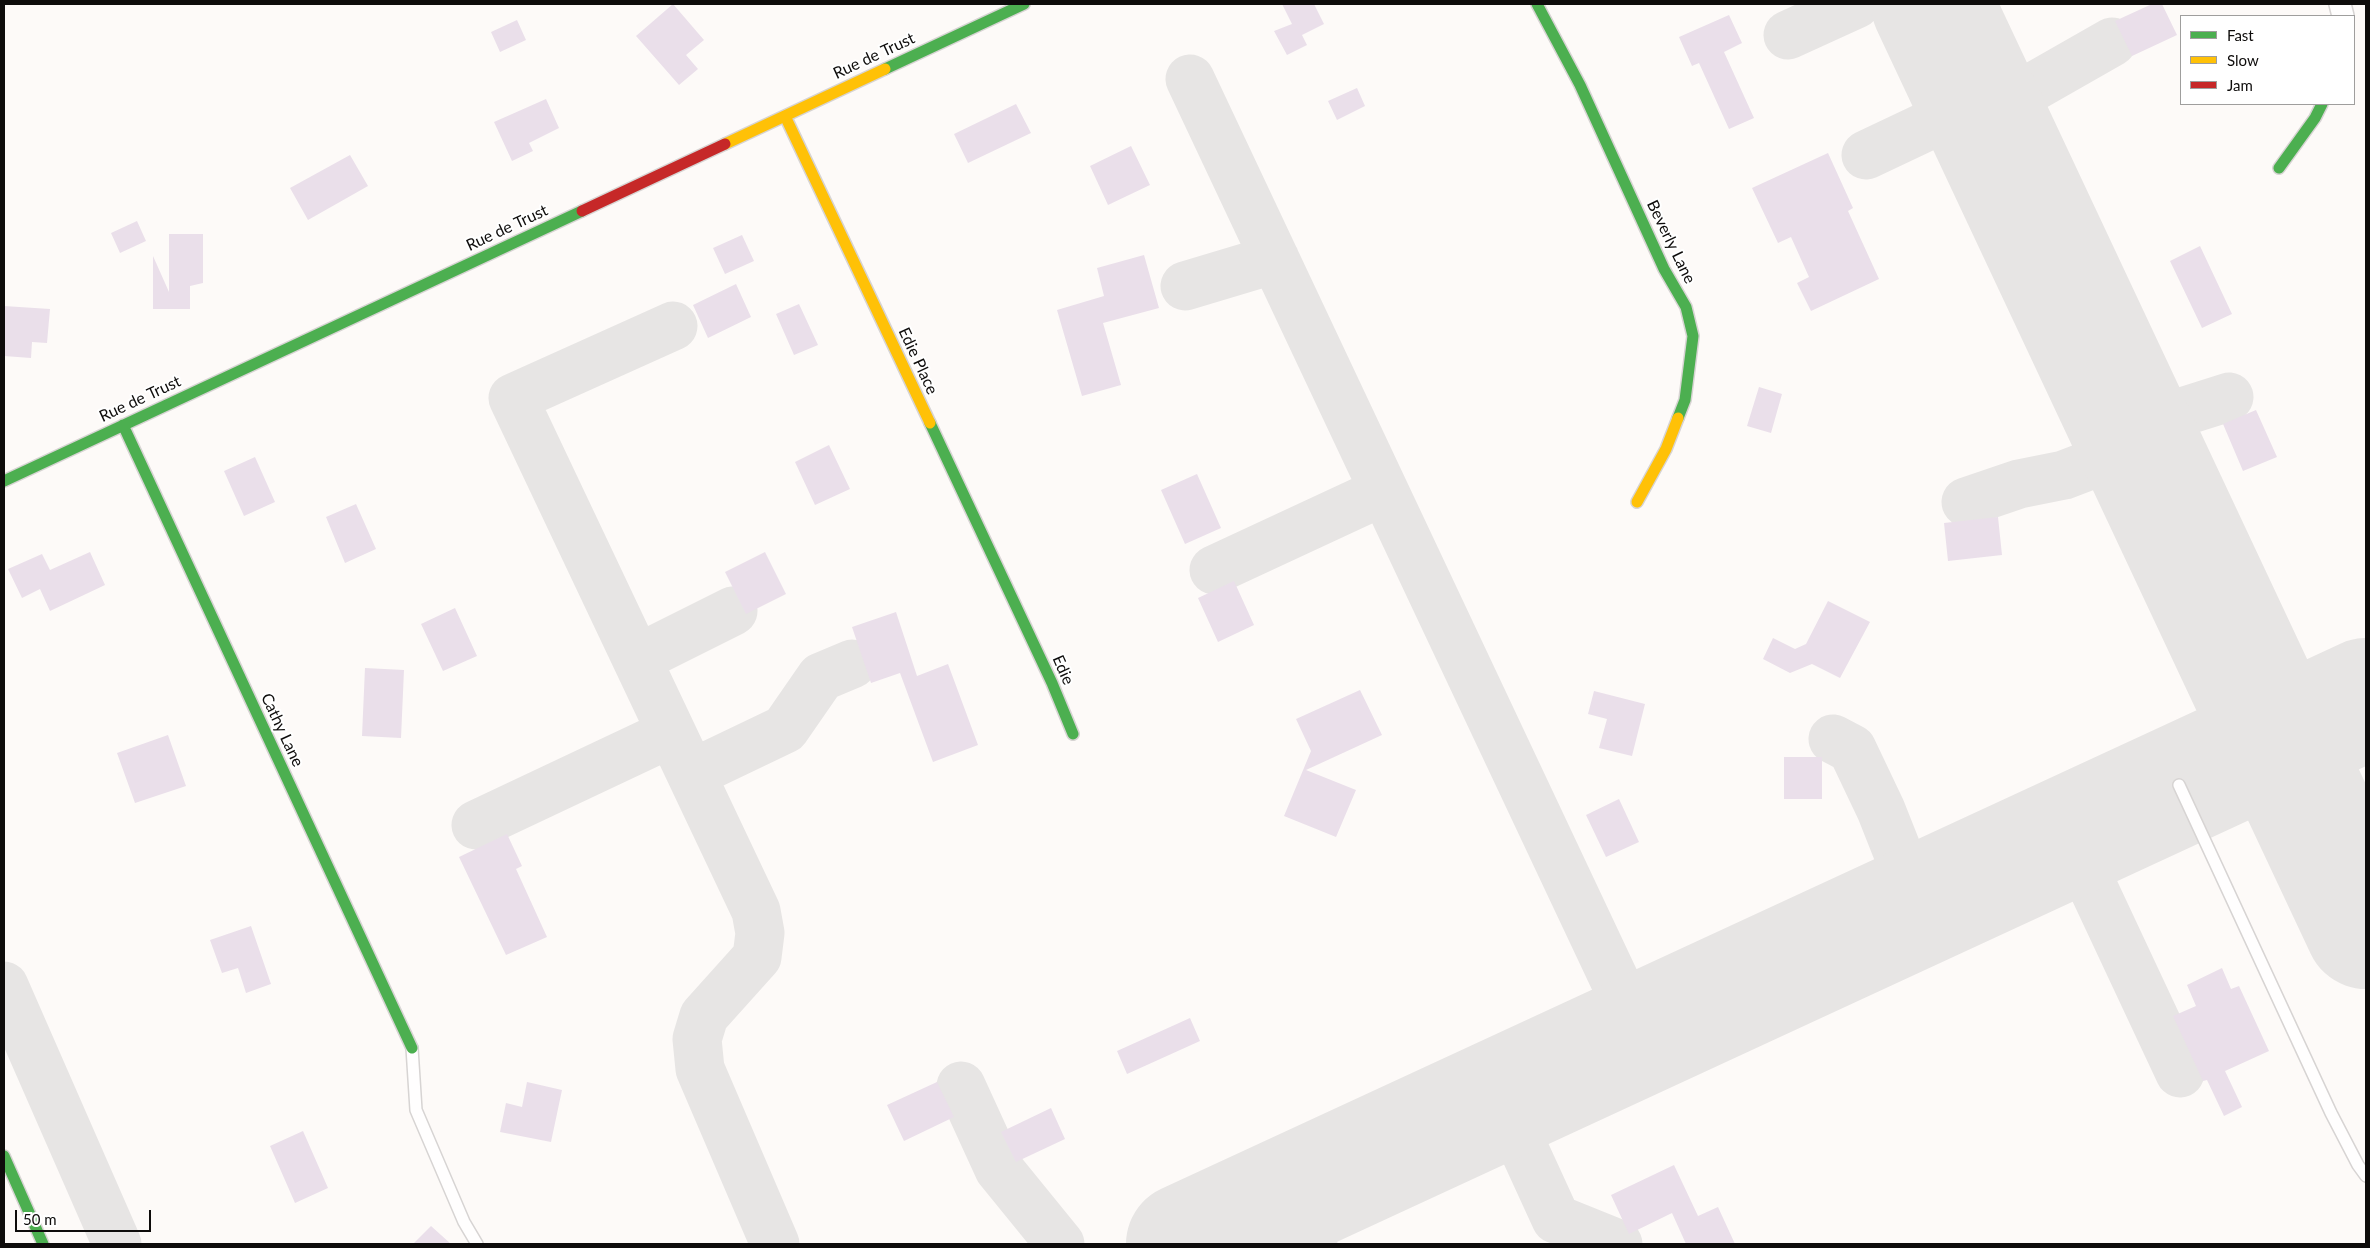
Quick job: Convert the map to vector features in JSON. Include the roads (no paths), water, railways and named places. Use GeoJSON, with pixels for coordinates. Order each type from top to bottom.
{"type":"FeatureCollection","features":[{"type":"Feature","properties":{"kind":"street","name":"Rue de Trust"},"geometry":{"type":"LineString","coordinates":[[4,481],[1024,4]]}},
{"type":"Feature","properties":{"kind":"street","name":"Beverly Lane"},"geometry":{"type":"LineString","coordinates":[[1537,4],[1580,85],[1664,269],[1686,307],[1691,324],[1693,336],[1685,400],[1666,449],[1637,502]]}},
{"type":"Feature","properties":{"kind":"street"},"geometry":{"type":"LineString","coordinates":[[2279,168],[2321,105]]}},
{"type":"Feature","properties":{"kind":"street","name":"Edie Place"},"geometry":{"type":"LineString","coordinates":[[785,116],[1022,620]]}},
{"type":"Feature","properties":{"kind":"street","name":"Cathy Lane"},"geometry":{"type":"LineString","coordinates":[[123,425],[412,1048]]}},
{"type":"Feature","properties":{"kind":"street","name":"Edie"},"geometry":{"type":"LineString","coordinates":[[1022,620],[1073,734]]}},
{"type":"Feature","properties":{"kind":"street"},"geometry":{"type":"LineString","coordinates":[[4,1156],[14,1189],[43,1244]]}},
{"type":"Feature","properties":{"kind":"lane"},"geometry":{"type":"LineString","coordinates":[[2179,785],[2331,1112],[2358,1165],[2366,1176]]}},
{"type":"Feature","properties":{"kind":"lane"},"geometry":{"type":"LineString","coordinates":[[412,1048],[416,1110],[464,1222],[477,1244]]}}]}
